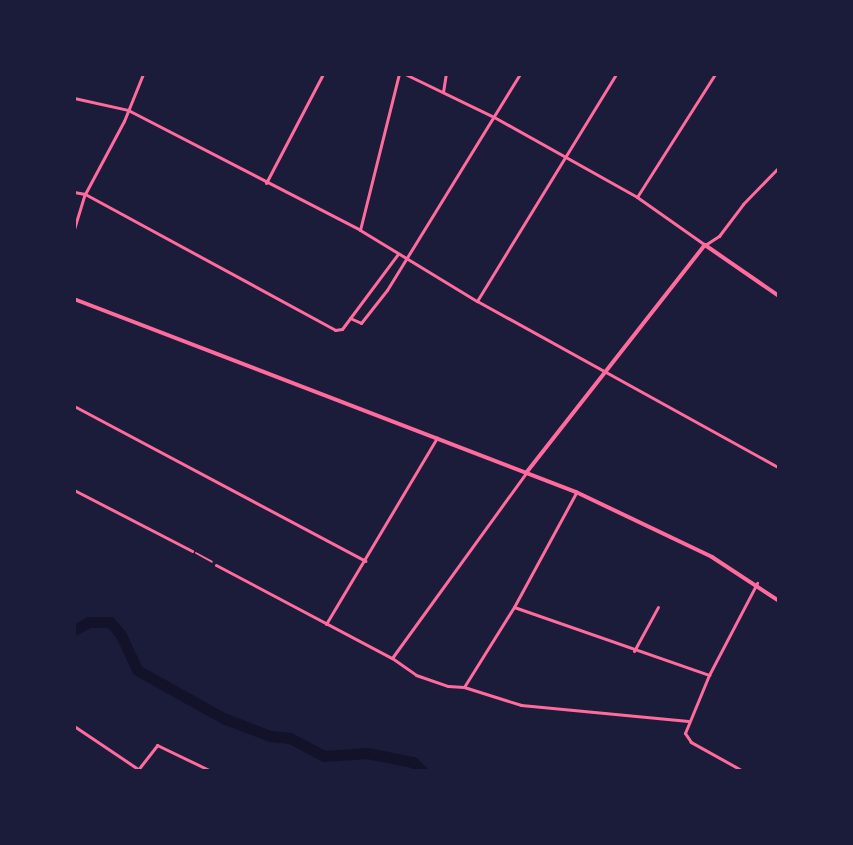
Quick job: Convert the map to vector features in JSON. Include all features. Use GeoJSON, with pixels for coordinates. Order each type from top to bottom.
{"type":"FeatureCollection","features":[{"type":"Feature","properties":{"kind":"street"},"geometry":{"type":"LineString","coordinates":[[74,229],[85,194],[143,74]]}},
{"type":"Feature","properties":{"kind":"street"},"geometry":{"type":"LineString","coordinates":[[266,183],[323,74]]}},
{"type":"Feature","properties":{"kind":"street"},"geometry":{"type":"LineString","coordinates":[[360,230],[399,74]]}},
{"type":"Feature","properties":{"kind":"street"},"geometry":{"type":"LineString","coordinates":[[405,74],[494,117],[637,197],[779,296]]}},
{"type":"Feature","properties":{"kind":"street"},"geometry":{"type":"LineString","coordinates":[[443,92],[446,74]]}},
{"type":"Feature","properties":{"kind":"street"},"geometry":{"type":"LineString","coordinates":[[350,318],[358,323],[367,317],[407,258],[520,74]]}},
{"type":"Feature","properties":{"kind":"street"},"geometry":{"type":"LineString","coordinates":[[477,301],[616,74]]}},
{"type":"Feature","properties":{"kind":"street"},"geometry":{"type":"LineString","coordinates":[[637,197],[715,74]]}},
{"type":"Feature","properties":{"kind":"street"},"geometry":{"type":"LineString","coordinates":[[74,98],[128,110],[360,230],[477,301],[779,468]]}},
{"type":"Feature","properties":{"kind":"street"},"geometry":{"type":"LineString","coordinates":[[392,658],[526,473],[705,245],[719,236],[743,204],[779,167]]}},
{"type":"Feature","properties":{"kind":"street"},"geometry":{"type":"LineString","coordinates":[[74,192],[85,194],[335,330],[342,329],[398,253]]}},
{"type":"Feature","properties":{"kind":"street"},"geometry":{"type":"LineString","coordinates":[[74,299],[576,492],[671,537],[757,583],[779,601]]}},
{"type":"Feature","properties":{"kind":"street"},"geometry":{"type":"LineString","coordinates":[[74,406],[365,561]]}},
{"type":"Feature","properties":{"kind":"street"},"geometry":{"type":"LineString","coordinates":[[326,624],[437,438]]}},
{"type":"Feature","properties":{"kind":"street"},"geometry":{"type":"LineString","coordinates":[[74,490],[192,551]]}},
{"type":"Feature","properties":{"kind":"street"},"geometry":{"type":"LineString","coordinates":[[464,687],[514,607],[576,492]]}},
{"type":"Feature","properties":{"kind":"street"},"geometry":{"type":"LineString","coordinates":[[216,565],[392,658],[416,675],[448,686],[464,687],[521,705],[688,721]]}},
{"type":"Feature","properties":{"kind":"street"},"geometry":{"type":"LineString","coordinates":[[743,771],[691,742],[685,733],[709,675],[757,583]]}},
{"type":"Feature","properties":{"kind":"street"},"geometry":{"type":"LineString","coordinates":[[514,607],[709,675]]}},
{"type":"Feature","properties":{"kind":"street"},"geometry":{"type":"LineString","coordinates":[[634,651],[658,607]]}},
{"type":"Feature","properties":{"kind":"street"},"geometry":{"type":"LineString","coordinates":[[74,726],[137,770],[157,745],[211,771]]}},
{"type":"Feature","properties":{"kind":"path"},"geometry":{"type":"LineString","coordinates":[[192,551],[216,565]]}},
{"type":"Feature","properties":{"kind":"waterway"},"geometry":{"type":"LineString","coordinates":[[74,630],[89,622],[110,622],[121,635],[137,670],[223,718],[270,736],[290,738],[324,756],[367,753],[413,762],[422,771]]}}]}
